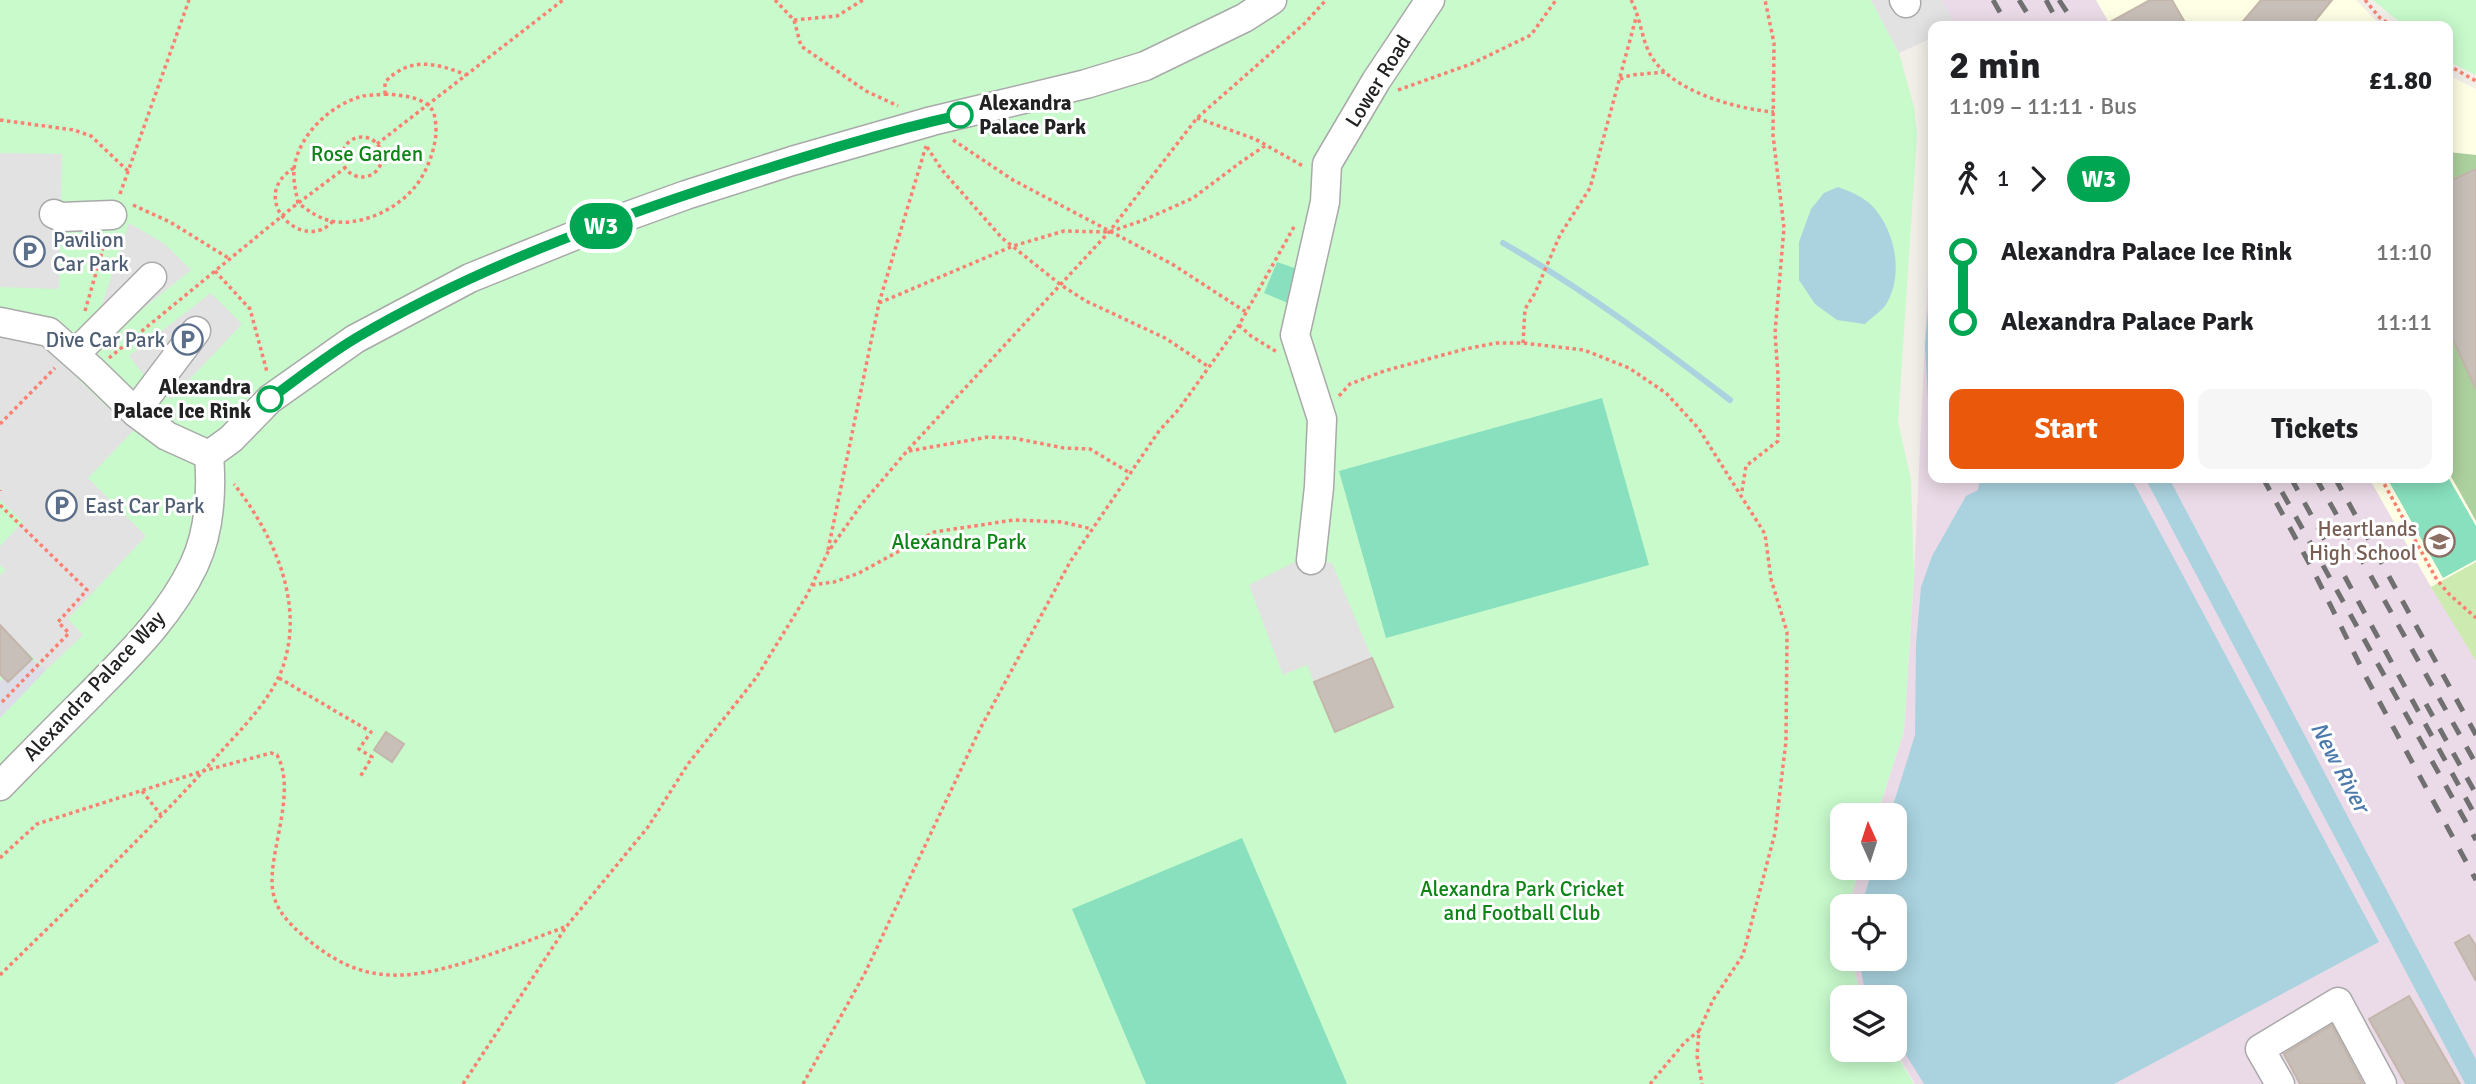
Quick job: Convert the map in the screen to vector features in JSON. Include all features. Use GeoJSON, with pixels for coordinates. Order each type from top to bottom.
{"type":"FeatureCollection","features":[{"type":"Feature","properties":{"kind":"street"},"geometry":{"type":"LineString","coordinates":[[0,322],[49,332],[135,412],[167,436],[209,455],[231,439],[270,399],[355,339],[470,278],[686,195],[792,161],[929,133],[1145,66],[1244,18],[1272,0]]}},
{"type":"Feature","properties":{"kind":"street","name":"Lower Road"},"geometry":{"type":"LineString","coordinates":[[1319,167],[1430,0]]}},
{"type":"Feature","properties":{"kind":"street"},"geometry":{"type":"LineString","coordinates":[[1311,560],[1319,487],[1322,419],[1295,335],[1325,202],[1319,167]]}},
{"type":"Feature","properties":{"kind":"street"},"geometry":{"type":"LineString","coordinates":[[54,215],[61,217],[115,207]]}},
{"type":"Feature","properties":{"kind":"street"},"geometry":{"type":"LineString","coordinates":[[77,357],[152,277]]}},
{"type":"Feature","properties":{"kind":"street"},"geometry":{"type":"LineString","coordinates":[[135,412],[196,331]]}},
{"type":"Feature","properties":{"kind":"street","name":"Alexandra Palace Way"},"geometry":{"type":"LineString","coordinates":[[0,786],[138,646],[177,595],[194,564],[202,540],[211,484],[209,455]]}},
{"type":"Feature","properties":{"kind":"street"},"geometry":{"type":"LineString","coordinates":[[2280,1084],[2260,1049],[2338,1002],[2382,1084]]}},
{"type":"Feature","properties":{"kind":"path"},"geometry":{"type":"LineString","coordinates":[[83,316],[115,207],[189,0]]}},
{"type":"Feature","properties":{"kind":"path"},"geometry":{"type":"LineString","coordinates":[[377,144],[563,0]]}},
{"type":"Feature","properties":{"kind":"path"},"geometry":{"type":"LineString","coordinates":[[775,0],[794,20],[801,46],[929,133],[942,170],[1002,238],[1061,285],[1086,301],[1165,338],[1209,367]]}},
{"type":"Feature","properties":{"kind":"path"},"geometry":{"type":"LineString","coordinates":[[794,20],[837,16],[863,0]]}},
{"type":"Feature","properties":{"kind":"path"},"geometry":{"type":"LineString","coordinates":[[463,1084],[566,927],[600,889],[648,827],[688,764],[756,678],[812,585],[828,552],[861,505],[907,451],[1109,232],[1197,118],[1305,23],[1326,0]]}},
{"type":"Feature","properties":{"kind":"path"},"geometry":{"type":"LineString","coordinates":[[1370,91],[1388,94],[1471,64],[1531,35],[1556,0]]}},
{"type":"Feature","properties":{"kind":"path"},"geometry":{"type":"LineString","coordinates":[[1631,0],[1649,53],[1671,78],[1691,90],[1738,107],[1774,111]]}},
{"type":"Feature","properties":{"kind":"path"},"geometry":{"type":"LineString","coordinates":[[1741,493],[1746,466],[1778,441],[1778,375],[1774,333],[1784,228],[1773,135],[1774,43],[1765,0]]}},
{"type":"Feature","properties":{"kind":"path"},"geometry":{"type":"LineString","coordinates":[[2365,0],[2384,21]]}},
{"type":"Feature","properties":{"kind":"path"},"geometry":{"type":"LineString","coordinates":[[1523,343],[1525,309],[1535,293],[1560,235],[1590,188],[1637,14]]}},
{"type":"Feature","properties":{"kind":"path"},"geometry":{"type":"LineString","coordinates":[[385,94],[385,82],[396,71],[417,64],[441,65],[467,75]]}},
{"type":"Feature","properties":{"kind":"path"},"geometry":{"type":"LineString","coordinates":[[2453,68],[2476,81]]}},
{"type":"Feature","properties":{"kind":"path"},"geometry":{"type":"LineString","coordinates":[[1619,79],[1631,75],[1666,72]]}},
{"type":"Feature","properties":{"kind":"path"},"geometry":{"type":"LineString","coordinates":[[385,94],[407,97],[428,105],[437,119],[435,144],[428,165],[414,189],[368,219],[333,221],[315,215],[298,203],[294,168],[300,147],[315,126],[334,108],[362,96],[385,94]]}},
{"type":"Feature","properties":{"kind":"path"},"geometry":{"type":"LineString","coordinates":[[1197,118],[1244,134],[1319,167]]}},
{"type":"Feature","properties":{"kind":"path"},"geometry":{"type":"LineString","coordinates":[[0,120],[74,130],[91,136],[129,172]]}},
{"type":"Feature","properties":{"kind":"path"},"geometry":{"type":"LineString","coordinates":[[828,552],[879,303],[929,133]]}},
{"type":"Feature","properties":{"kind":"path"},"geometry":{"type":"LineString","coordinates":[[364,137],[377,144],[382,159],[375,172],[369,176],[356,177],[345,168],[341,159],[342,152],[352,139],[364,137]]}},
{"type":"Feature","properties":{"kind":"path"},"geometry":{"type":"LineString","coordinates":[[953,140],[1013,180],[1172,264],[1246,312]]}},
{"type":"Feature","properties":{"kind":"path"},"geometry":{"type":"LineString","coordinates":[[879,303],[1013,246],[1064,230],[1109,232],[1144,220],[1193,198],[1266,145]]}},
{"type":"Feature","properties":{"kind":"path"},"geometry":{"type":"LineString","coordinates":[[294,168],[280,177],[276,185],[276,205],[282,216],[295,228],[317,233],[326,229],[333,221]]}},
{"type":"Feature","properties":{"kind":"path"},"geometry":{"type":"LineString","coordinates":[[0,424],[61,362],[77,357],[215,271],[345,168]]}},
{"type":"Feature","properties":{"kind":"path"},"geometry":{"type":"LineString","coordinates":[[115,207],[170,222],[230,259]]}},
{"type":"Feature","properties":{"kind":"path"},"geometry":{"type":"LineString","coordinates":[[803,1084],[865,974],[980,729],[1070,562],[1159,431],[1179,409],[1238,325],[1299,217]]}},
{"type":"Feature","properties":{"kind":"path"},"geometry":{"type":"LineString","coordinates":[[215,271],[250,309],[267,370]]}},
{"type":"Feature","properties":{"kind":"path"},"geometry":{"type":"LineString","coordinates":[[1238,325],[1251,337],[1275,351]]}},
{"type":"Feature","properties":{"kind":"path"},"geometry":{"type":"LineString","coordinates":[[1322,419],[1350,384],[1384,371],[1465,349],[1496,343],[1523,343],[1584,350],[1629,368],[1666,393],[1699,429],[1765,534],[1771,579],[1787,632],[1786,741],[1775,833],[1743,955],[1713,1000],[1699,1031],[1697,1056],[1702,1084]]}},
{"type":"Feature","properties":{"kind":"path"},"geometry":{"type":"LineString","coordinates":[[907,451],[978,438],[1013,438],[1064,448],[1090,449],[1130,473]]}},
{"type":"Feature","properties":{"kind":"path"},"geometry":{"type":"LineString","coordinates":[[0,975],[203,771],[253,717],[278,677],[286,656],[290,628],[288,603],[279,562],[262,524],[232,482]]}},
{"type":"Feature","properties":{"kind":"path"},"geometry":{"type":"LineString","coordinates":[[2384,483],[2437,580],[2476,618]]}},
{"type":"Feature","properties":{"kind":"path"},"geometry":{"type":"LineString","coordinates":[[0,505],[87,590],[58,622],[69,633],[0,704]]}},
{"type":"Feature","properties":{"kind":"path"},"geometry":{"type":"LineString","coordinates":[[812,585],[834,582],[859,573],[934,532],[1014,520],[1062,522],[1092,529]]}},
{"type":"Feature","properties":{"kind":"path"},"geometry":{"type":"LineString","coordinates":[[278,677],[370,732],[359,748],[372,757],[360,777]]}},
{"type":"Feature","properties":{"kind":"path"},"geometry":{"type":"LineString","coordinates":[[0,856],[37,824],[203,771],[271,754],[277,755],[282,764],[283,793],[272,894],[278,909],[309,941],[332,957],[361,971],[398,977],[438,971],[566,927]]}},
{"type":"Feature","properties":{"kind":"path"},"geometry":{"type":"LineString","coordinates":[[142,791],[161,815]]}},
{"type":"Feature","properties":{"kind":"path"},"geometry":{"type":"LineString","coordinates":[[1650,1084],[1685,1042],[1699,1031]]}},
{"type":"Feature","properties":{"kind":"shaded area"},"geometry":{"type":"Polygon","coordinates":[[[1871,0],[2096,0],[2108,21],[1928,21],[1928,33],[1871,0]]]}},
{"type":"Feature","properties":{"kind":"shaded area"},"geometry":{"type":"Polygon","coordinates":[[[1871,0],[1942,0],[1953,21],[1928,21],[1928,40],[1899,53],[1871,0]]]}},
{"type":"Feature","properties":{"kind":"shaded area"},"geometry":{"type":"Polygon","coordinates":[[[2096,0],[2356,0],[2376,21],[2108,21],[2096,0]]]}},
{"type":"Feature","properties":{"kind":"shaded area"},"geometry":{"type":"Polygon","coordinates":[[[2453,78],[2476,89],[2476,155],[2453,153],[2453,78]]]}},
{"type":"Feature","properties":{"kind":"shaded area","name":"Pavilion Car Park"},"geometry":{"type":"Polygon","coordinates":[[[0,153],[62,154],[59,289],[0,287],[0,153]]]}},
{"type":"Feature","properties":{"kind":"shaded area","name":"Dive Car Park"},"geometry":{"type":"Polygon","coordinates":[[[129,223],[165,244],[191,270],[106,338],[94,329],[129,223]]]}},
{"type":"Feature","properties":{"kind":"shaded area"},"geometry":{"type":"Polygon","coordinates":[[[1928,275],[1928,483],[2372,483],[2476,661],[2476,1084],[1915,1084],[1902,1062],[1907,1062],[1907,985],[1858,985],[1855,971],[1907,971],[1907,894],[1852,894],[1856,880],[1908,880],[1908,803],[1881,803],[1904,731],[1928,275]]]}},
{"type":"Feature","properties":{"kind":"shaded area","name":"Dive Car Park"},"geometry":{"type":"Polygon","coordinates":[[[211,293],[242,324],[171,399],[148,380],[129,356],[211,293]]]}},
{"type":"Feature","properties":{"kind":"shaded area","name":"East Car Park"},"geometry":{"type":"Polygon","coordinates":[[[0,330],[30,337],[45,347],[134,430],[88,478],[146,536],[68,619],[83,635],[46,670],[0,626],[0,575],[6,570],[0,565],[0,546],[23,522],[0,500],[0,330]]]}},
{"type":"Feature","properties":{"kind":"shaded area","name":"Heartlands High School"},"geometry":{"type":"Polygon","coordinates":[[[2453,480],[2476,521],[2476,562],[2431,587],[2372,483],[2453,483],[2453,480]]]}},
{"type":"Feature","properties":{"kind":"shaded area"},"geometry":{"type":"Polygon","coordinates":[[[1301,559],[1332,563],[1372,658],[1314,682],[1307,665],[1283,675],[1249,585],[1301,559]]]}},
{"type":"Feature","properties":{"kind":"shaded area"},"geometry":{"type":"Polygon","coordinates":[[[32,659],[46,670],[0,718],[0,681],[3,678],[8,682],[32,659]]]}},
{"type":"Feature","properties":{"kind":"green space","name":"Alexandra Park"},"geometry":{"type":"Polygon","coordinates":[[[0,0],[1871,0],[1899,53],[1914,107],[1917,134],[1898,422],[1911,480],[1914,576],[1904,731],[1881,803],[1830,803],[1830,880],[1856,880],[1852,894],[1830,894],[1830,971],[1855,971],[1858,985],[1830,985],[1830,1062],[1901,1062],[1914,1084],[0,1084],[0,0]]]}},
{"type":"Feature","properties":{"kind":"green space"},"geometry":{"type":"Polygon","coordinates":[[[2373,0],[2476,0],[2476,75],[2453,64],[2453,21],[2398,21],[2373,0]]]}},
{"type":"Feature","properties":{"kind":"green space"},"geometry":{"type":"Polygon","coordinates":[[[2453,153],[2476,155],[2476,169],[2453,180],[2453,153]]]}},
{"type":"Feature","properties":{"kind":"green space"},"geometry":{"type":"Polygon","coordinates":[[[1277,262],[1300,270],[1288,303],[1264,293],[1277,262]]]}},
{"type":"Feature","properties":{"kind":"green space"},"geometry":{"type":"Polygon","coordinates":[[[2453,338],[2476,378],[2476,521],[2453,480],[2453,338]]]}},
{"type":"Feature","properties":{"kind":"green space"},"geometry":{"type":"Polygon","coordinates":[[[1602,398],[1649,565],[1386,638],[1339,471],[1602,398]]]}},
{"type":"Feature","properties":{"kind":"green space","name":"Heartlands High School"},"geometry":{"type":"Polygon","coordinates":[[[2390,483],[2451,483],[2476,526],[2476,560],[2443,578],[2390,483]]]}},
{"type":"Feature","properties":{"kind":"green space"},"geometry":{"type":"Polygon","coordinates":[[[2476,562],[2476,661],[2431,587],[2476,562]]]}},
{"type":"Feature","properties":{"kind":"green space"},"geometry":{"type":"Polygon","coordinates":[[[1242,838],[1347,1084],[1146,1084],[1072,909],[1242,838]]]}},
{"type":"Feature","properties":{"kind":"water"},"geometry":{"type":"Polygon","coordinates":[[[1838,187],[1858,196],[1875,209],[1888,231],[1895,256],[1896,269],[1891,295],[1885,306],[1865,324],[1837,320],[1815,304],[1799,280],[1799,242],[1811,209],[1824,193],[1838,187]]]}},
{"type":"Feature","properties":{"kind":"water"},"geometry":{"type":"Polygon","coordinates":[[[1928,309],[1928,398],[1925,345],[1928,309]]]}},
{"type":"Feature","properties":{"kind":"water"},"geometry":{"type":"Polygon","coordinates":[[[1979,483],[2134,483],[2379,942],[2114,1084],[1924,1084],[1907,1056],[1907,985],[1864,985],[1861,971],[1907,971],[1907,894],[1865,894],[1869,880],[1908,880],[1908,803],[1894,803],[1915,735],[1916,644],[1921,587],[1932,556],[1966,496],[1978,490],[1979,483]]]}},
{"type":"Feature","properties":{"kind":"building"},"geometry":{"type":"Polygon","coordinates":[[[2150,0],[2172,0],[2184,21],[2112,21],[2150,0]]]}},
{"type":"Feature","properties":{"kind":"building"},"geometry":{"type":"Polygon","coordinates":[[[2261,0],[2332,0],[2315,21],[2243,21],[2261,0]]]}},
{"type":"Feature","properties":{"kind":"building"},"geometry":{"type":"Polygon","coordinates":[[[2476,169],[2476,389],[2453,340],[2453,180],[2476,169]]]}},
{"type":"Feature","properties":{"kind":"building"},"geometry":{"type":"Polygon","coordinates":[[[0,625],[32,659],[8,682],[0,674],[0,625]]]}},
{"type":"Feature","properties":{"kind":"building"},"geometry":{"type":"Polygon","coordinates":[[[1372,658],[1393,707],[1335,732],[1314,682],[1372,658]]]}},
{"type":"Feature","properties":{"kind":"building"},"geometry":{"type":"Polygon","coordinates":[[[386,732],[404,744],[392,762],[374,750],[386,732]]]}},
{"type":"Feature","properties":{"kind":"building"},"geometry":{"type":"Polygon","coordinates":[[[2469,935],[2476,946],[2476,981],[2455,943],[2469,935]]]}},
{"type":"Feature","properties":{"kind":"building"},"geometry":{"type":"Polygon","coordinates":[[[2409,996],[2460,1084],[2406,1084],[2369,1019],[2409,996]]]}},
{"type":"Feature","properties":{"kind":"building"},"geometry":{"type":"Polygon","coordinates":[[[2332,1025],[2363,1084],[2300,1084],[2284,1054],[2332,1025]]]}},
{"type":"Feature","properties":{"kind":"waterway"},"geometry":{"type":"LineString","coordinates":[[1503,243],[1619,317],[1730,400]]}},
{"type":"Feature","properties":{"kind":"waterway","name":"New River"},"geometry":{"type":"LineString","coordinates":[[2160,483],[2476,1082]]}},
{"type":"Feature","properties":{"kind":"railway"},"geometry":{"type":"LineString","coordinates":[[1993,0],[2005,21]]}},
{"type":"Feature","properties":{"kind":"railway"},"geometry":{"type":"LineString","coordinates":[[2019,0],[2032,21]]}},
{"type":"Feature","properties":{"kind":"railway"},"geometry":{"type":"LineString","coordinates":[[2046,0],[2057,21]]}},
{"type":"Feature","properties":{"kind":"railway"},"geometry":{"type":"LineString","coordinates":[[2059,0],[2073,21]]}},
{"type":"Feature","properties":{"kind":"railway"},"geometry":{"type":"LineString","coordinates":[[2266,483],[2366,677],[2476,880]]}},
{"type":"Feature","properties":{"kind":"railway"},"geometry":{"type":"LineString","coordinates":[[2294,483],[2476,817]]}},
{"type":"Feature","properties":{"kind":"railway"},"geometry":{"type":"LineString","coordinates":[[2319,483],[2476,764]]}},
{"type":"Feature","properties":{"kind":"railway"},"geometry":{"type":"LineString","coordinates":[[2338,483],[2476,735]]}},
{"type":"Feature","properties":{"kind":"railway"},"geometry":{"type":"LineString","coordinates":[[2282,492],[2476,840]]}},
{"type":"Feature","properties":{"kind":"railway"},"geometry":{"type":"LineString","coordinates":[[2426,704],[2476,794]]}},
{"type":"Feature","properties":{"kind":"bus line","name":"W3"},"geometry":{"type":"LineString","coordinates":[[270,399],[355,339],[470,278],[686,195],[792,161],[960,115]]}},
{"type":"Feature","properties":{"kind":"place","name":"Alexandra Palace Park"},"geometry":{"type":"Point","coordinates":[960,115]}},
{"type":"Feature","properties":{"kind":"place","name":"Pavilion Car Park"},"geometry":{"type":"Point","coordinates":[30,252]}},
{"type":"Feature","properties":{"kind":"place","name":"Dive Car Park"},"geometry":{"type":"Point","coordinates":[188,340]}},
{"type":"Feature","properties":{"kind":"place","name":"Alexandra Palace Ice Rink"},"geometry":{"type":"Point","coordinates":[270,399]}},
{"type":"Feature","properties":{"kind":"place","name":"East Car Park"},"geometry":{"type":"Point","coordinates":[62,506]}},
{"type":"Feature","properties":{"kind":"place","name":"Heartlands High School"},"geometry":{"type":"Point","coordinates":[2440,541]}},
{"type":"Feature","properties":{"kind":"park label","name":"Rose Garden"},"geometry":{"type":"Point","coordinates":[367,154]}},
{"type":"Feature","properties":{"kind":"park label","name":"Alexandra Park Cricket and Football Club"},"geometry":{"type":"Point","coordinates":[1522,901]}}]}
